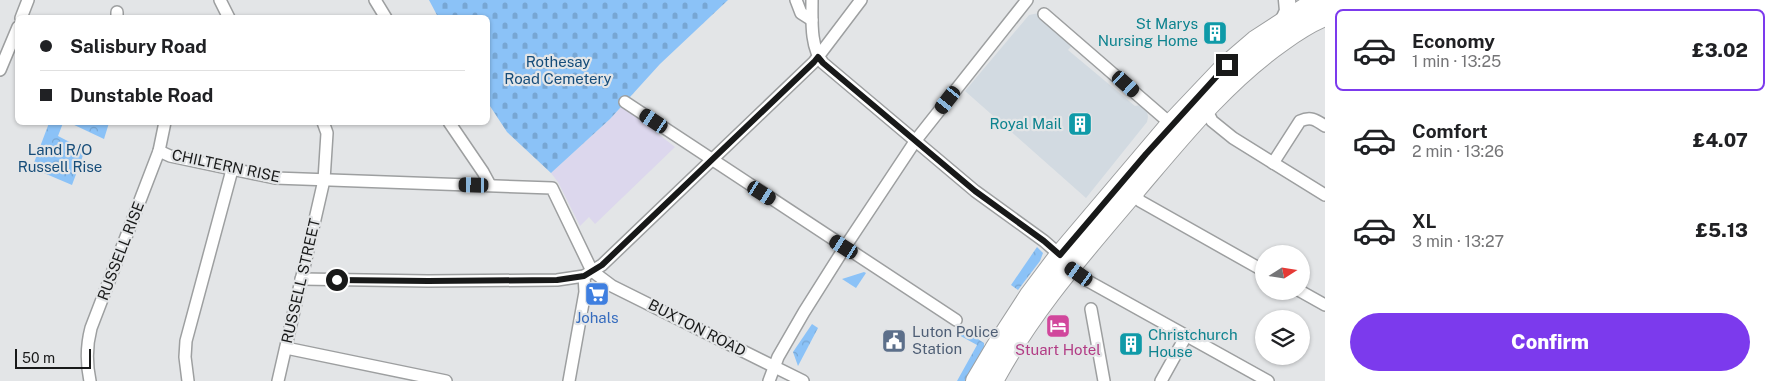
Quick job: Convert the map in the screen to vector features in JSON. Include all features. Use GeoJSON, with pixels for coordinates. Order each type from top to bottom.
{"type":"FeatureCollection","features":[{"type":"Feature","properties":{"kind":"highway"},"geometry":{"type":"LineString","coordinates":[[993,381],[1011,348],[1038,308],[1064,261],[1171,124],[1227,65],[1255,41],[1283,22],[1316,4]]}},
{"type":"Feature","properties":{"kind":"highway"},"geometry":{"type":"LineString","coordinates":[[976,381],[1030,295],[1137,189],[1176,141],[1208,106],[1266,52],[1311,22],[1316,4]]}},
{"type":"Feature","properties":{"kind":"street"},"geometry":{"type":"LineString","coordinates":[[22,15],[28,0]]}},
{"type":"Feature","properties":{"kind":"street"},"geometry":{"type":"LineString","coordinates":[[220,0],[228,15]]}},
{"type":"Feature","properties":{"kind":"street"},"geometry":{"type":"LineString","coordinates":[[375,0],[384,15]]}},
{"type":"Feature","properties":{"kind":"street"},"geometry":{"type":"LineString","coordinates":[[796,0],[800,13],[812,20]]}},
{"type":"Feature","properties":{"kind":"street"},"geometry":{"type":"LineString","coordinates":[[812,0],[812,30],[818,57],[823,63],[975,191],[1044,241],[1088,281],[1268,381]]}},
{"type":"Feature","properties":{"kind":"street"},"geometry":{"type":"LineString","coordinates":[[301,279],[557,280],[588,273],[602,265],[814,62],[861,0]]}},
{"type":"Feature","properties":{"kind":"street"},"geometry":{"type":"LineString","coordinates":[[770,381],[783,348],[844,247],[916,140],[1027,0]]}},
{"type":"Feature","properties":{"kind":"street"},"geometry":{"type":"LineString","coordinates":[[1283,22],[1288,11],[1288,0]]}},
{"type":"Feature","properties":{"kind":"street"},"geometry":{"type":"LineString","coordinates":[[1044,14],[1171,124]]}},
{"type":"Feature","properties":{"kind":"street"},"geometry":{"type":"LineString","coordinates":[[0,70],[15,34]]}},
{"type":"Feature","properties":{"kind":"street"},"geometry":{"type":"LineString","coordinates":[[625,102],[956,320]]}},
{"type":"Feature","properties":{"kind":"street"},"geometry":{"type":"LineString","coordinates":[[1208,106],[1212,121],[1233,138],[1325,195]]}},
{"type":"Feature","properties":{"kind":"street"},"geometry":{"type":"LineString","coordinates":[[1273,163],[1300,121],[1306,118],[1313,118],[1325,126]]}},
{"type":"Feature","properties":{"kind":"street","name":"RUSSELL RISE"},"geometry":{"type":"LineString","coordinates":[[90,381],[86,362],[91,328],[159,151],[164,125]]}},
{"type":"Feature","properties":{"kind":"street","name":"RUSSELL STREET"},"geometry":{"type":"LineString","coordinates":[[278,381],[324,180],[327,133],[324,125]]}},
{"type":"Feature","properties":{"kind":"street"},"geometry":{"type":"LineString","coordinates":[[451,125],[490,185]]}},
{"type":"Feature","properties":{"kind":"street","name":"CHILTERN RISE"},"geometry":{"type":"LineString","coordinates":[[159,151],[170,156],[275,178],[552,188],[588,273]]}},
{"type":"Feature","properties":{"kind":"street"},"geometry":{"type":"LineString","coordinates":[[188,381],[185,357],[186,341],[232,170]]}},
{"type":"Feature","properties":{"kind":"street"},"geometry":{"type":"LineString","coordinates":[[1137,189],[1140,201],[1255,266]]}},
{"type":"Feature","properties":{"kind":"street"},"geometry":{"type":"LineString","coordinates":[[569,381],[588,273]]}},
{"type":"Feature","properties":{"kind":"street","name":"BUXTON ROAD"},"geometry":{"type":"LineString","coordinates":[[588,273],[803,381]]}},
{"type":"Feature","properties":{"kind":"street"},"geometry":{"type":"LineString","coordinates":[[1310,297],[1325,305]]}},
{"type":"Feature","properties":{"kind":"street"},"geometry":{"type":"LineString","coordinates":[[1091,309],[1104,381]]}},
{"type":"Feature","properties":{"kind":"street"},"geometry":{"type":"LineString","coordinates":[[1161,381],[1186,336]]}},
{"type":"Feature","properties":{"kind":"street"},"geometry":{"type":"LineString","coordinates":[[286,348],[446,381]]}},
{"type":"Feature","properties":{"kind":"shaded area"},"geometry":{"type":"Polygon","coordinates":[[[1039,13],[1074,43],[1068,50],[1135,106],[1140,105],[1147,111],[1147,122],[1086,198],[965,91],[1029,15],[1039,13]]]}},
{"type":"Feature","properties":{"kind":"shaded area"},"geometry":{"type":"Polygon","coordinates":[[[622,106],[675,147],[595,224],[589,217],[580,226],[558,182],[551,173],[622,106]]]}},
{"type":"Feature","properties":{"kind":"green space","name":"Rothesay Road Cemetery"},"geometry":{"type":"Polygon","coordinates":[[[429,0],[728,0],[660,64],[610,119],[551,173],[507,132],[490,106],[490,15],[437,15],[429,0]]]}},
{"type":"Feature","properties":{"kind":"green space","name":"Land R/O Russell Rise"},"geometry":{"type":"Polygon","coordinates":[[[48,125],[62,125],[58,136],[85,150],[72,185],[32,168],[48,125]]]}},
{"type":"Feature","properties":{"kind":"green space","name":"Land R/O Russell Rise"},"geometry":{"type":"Polygon","coordinates":[[[74,125],[108,125],[104,139],[74,125]]]}},
{"type":"Feature","properties":{"kind":"green space"},"geometry":{"type":"Polygon","coordinates":[[[1037,247],[1043,253],[1040,261],[1018,290],[1011,285],[1037,247]]]}},
{"type":"Feature","properties":{"kind":"green space"},"geometry":{"type":"Polygon","coordinates":[[[866,273],[856,288],[842,279],[866,273]]]}},
{"type":"Feature","properties":{"kind":"green space"},"geometry":{"type":"Polygon","coordinates":[[[812,324],[818,328],[798,366],[793,352],[812,324]]]}},
{"type":"Feature","properties":{"kind":"green space"},"geometry":{"type":"Polygon","coordinates":[[[961,328],[984,343],[984,351],[966,381],[957,381],[977,345],[957,334],[961,328]]]}},
{"type":"Feature","properties":{"kind":"place","name":"St Marys Nursing Home"},"geometry":{"type":"Point","coordinates":[1215,33]}},
{"type":"Feature","properties":{"kind":"place","name":"Royal Mail"},"geometry":{"type":"Point","coordinates":[1080,124]}},
{"type":"Feature","properties":{"kind":"place","name":"Johals"},"geometry":{"type":"Point","coordinates":[597,294]}},
{"type":"Feature","properties":{"kind":"place","name":"Stuart Hotel"},"geometry":{"type":"Point","coordinates":[1058,326]}},
{"type":"Feature","properties":{"kind":"place","name":"Luton Police Station"},"geometry":{"type":"Point","coordinates":[894,341]}},
{"type":"Feature","properties":{"kind":"place","name":"Christchurch House"},"geometry":{"type":"Point","coordinates":[1131,344]}},
{"type":"Feature","properties":{"kind":"route"},"geometry":{"type":"LineString","coordinates":[[337,280],[500,281],[557,280],[584,276],[598,268],[615,253],[818,57],[975,191],[1044,241],[1060,255],[1171,124],[1227,65]]}}]}
